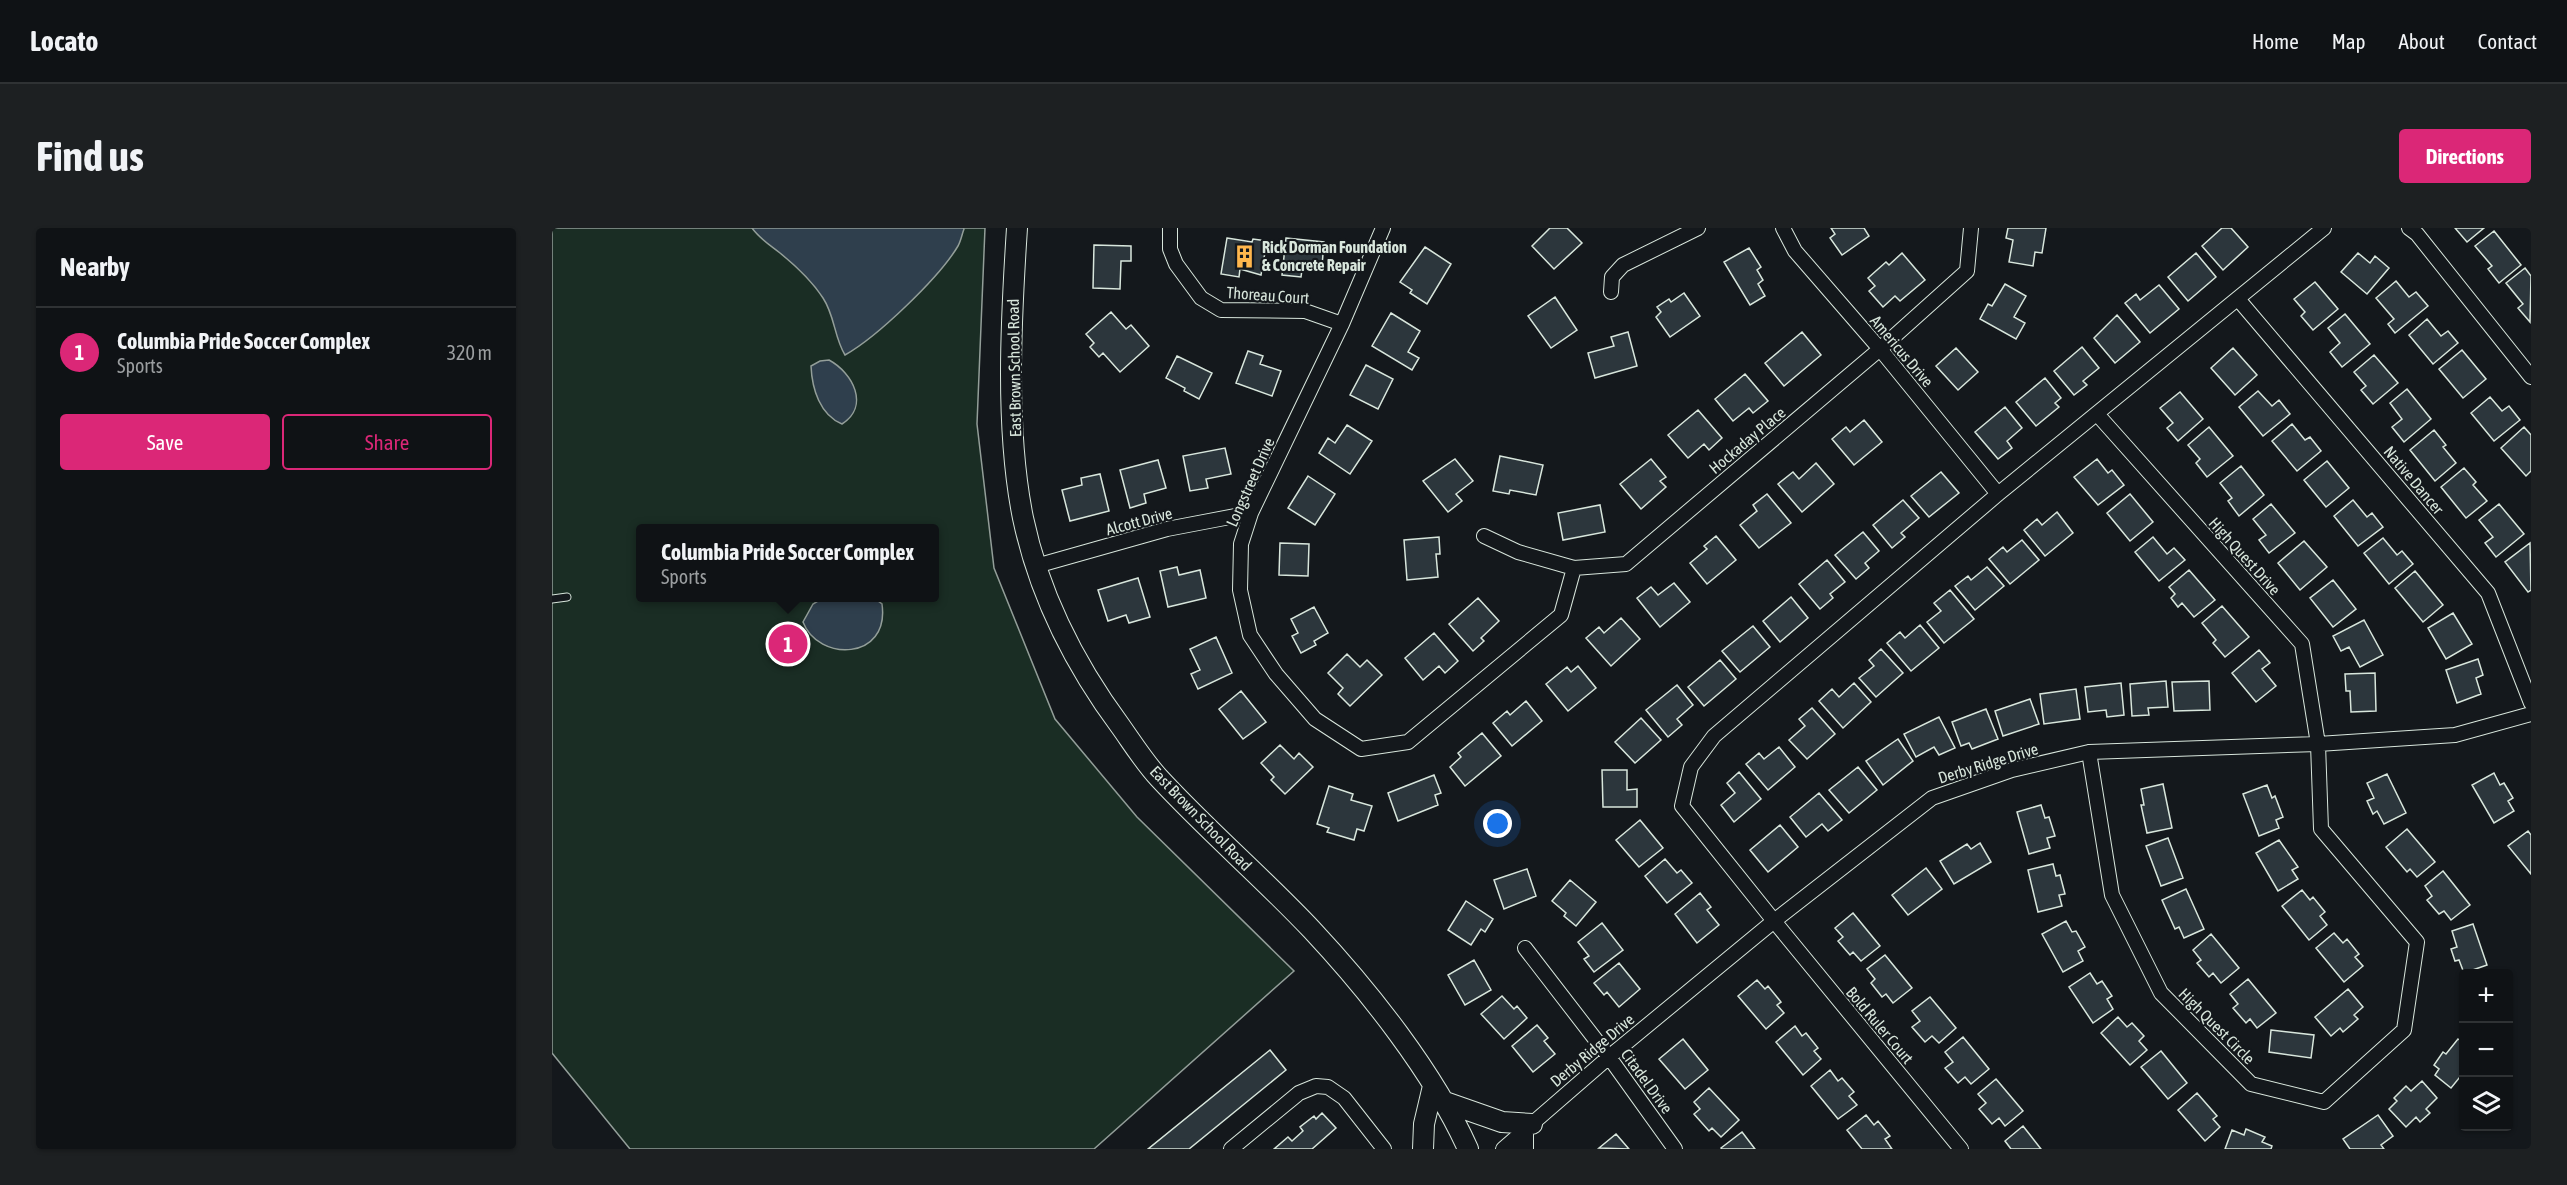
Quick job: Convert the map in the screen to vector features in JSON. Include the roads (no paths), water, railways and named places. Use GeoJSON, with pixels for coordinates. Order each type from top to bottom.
{"type":"FeatureCollection","features":[{"type":"Feature","properties":{"kind":"main road","name":"East Brown School Road"},"geometry":{"type":"LineString","coordinates":[[1017,228],[1012,309],[1014,440],[1023,518],[1036,566],[1061,629],[1096,693],[1158,777],[1312,930],[1349,972],[1402,1040],[1438,1093],[1468,1149]]}},
{"type":"Feature","properties":{"kind":"main road"},"geometry":{"type":"LineString","coordinates":[[1423,1149],[1424,1124],[1438,1093],[1526,1135]]}},
{"type":"Feature","properties":{"kind":"street","name":"Thoreau Court"},"geometry":{"type":"LineString","coordinates":[[1170,228],[1170,249],[1176,264],[1201,298],[1221,310],[1305,311],[1342,324]]}},
{"type":"Feature","properties":{"kind":"street","name":"Longstreet Drive"},"geometry":{"type":"LineString","coordinates":[[1383,228],[1342,324],[1251,513],[1241,544],[1240,590],[1250,634],[1276,674],[1315,719],[1361,750],[1408,742],[1561,615],[1574,567]]}},
{"type":"Feature","properties":{"kind":"street"},"geometry":{"type":"LineString","coordinates":[[1611,292],[1612,277],[1623,265],[1698,228]]}},
{"type":"Feature","properties":{"kind":"street","name":"Americus Drive"},"geometry":{"type":"LineString","coordinates":[[1783,228],[1795,251],[1880,349],[1998,494]]}},
{"type":"Feature","properties":{"kind":"street","name":"Hockaday Place"},"geometry":{"type":"LineString","coordinates":[[1484,536],[1518,552],[1574,567],[1626,564],[1880,349],[1967,271],[1971,228]]}},
{"type":"Feature","properties":{"kind":"street"},"geometry":{"type":"LineString","coordinates":[[1998,494],[2324,228]]}},
{"type":"Feature","properties":{"kind":"street"},"geometry":{"type":"LineString","coordinates":[[2409,228],[2417,234],[2531,377]]}},
{"type":"Feature","properties":{"kind":"street","name":"Native Dancer"},"geometry":{"type":"LineString","coordinates":[[2238,298],[2488,593],[2531,703]]}},
{"type":"Feature","properties":{"kind":"street","name":"High Quest Drive"},"geometry":{"type":"LineString","coordinates":[[2097,414],[2302,644],[2318,744]]}},
{"type":"Feature","properties":{"kind":"street","name":"Bold Ruler Court"},"geometry":{"type":"LineString","coordinates":[[1961,1149],[1682,806],[1691,767],[1714,736],[1998,494]]}},
{"type":"Feature","properties":{"kind":"street","name":"Alcott Drive"},"geometry":{"type":"LineString","coordinates":[[1036,566],[1167,529],[1251,513]]}},
{"type":"Feature","properties":{"kind":"street","name":"Derby Ridge Drive"},"geometry":{"type":"LineString","coordinates":[[1503,1149],[1526,1135],[1609,1057],[1774,921],[1932,798],[2012,770],[2089,752],[2318,744],[2455,735],[2531,714]]}},
{"type":"Feature","properties":{"kind":"street","name":"High Quest Circle"},"geometry":{"type":"LineString","coordinates":[[2089,752],[2112,895],[2161,993],[2251,1084],[2324,1102],[2404,1030],[2417,942],[2321,829],[2318,744]]}},
{"type":"Feature","properties":{"kind":"street","name":"Citadel Drive"},"geometry":{"type":"LineString","coordinates":[[1525,948],[1609,1057],[1675,1149]]}},
{"type":"Feature","properties":{"kind":"street"},"geometry":{"type":"LineString","coordinates":[[1231,1149],[1299,1092],[1316,1086],[1328,1087],[1344,1098],[1384,1149]]}},
{"type":"Feature","properties":{"kind":"lane"},"geometry":{"type":"LineString","coordinates":[[552,599],[567,597]]}},
{"type":"Feature","properties":{"kind":"water"},"geometry":{"type":"Polygon","coordinates":[[[752,228],[964,229],[959,244],[949,259],[922,290],[890,321],[845,355],[830,312],[819,292],[798,268],[752,228]]]}},
{"type":"Feature","properties":{"kind":"water"},"geometry":{"type":"Polygon","coordinates":[[[829,360],[838,366],[851,381],[857,399],[850,417],[842,424],[834,420],[823,408],[813,384],[811,366],[820,361],[829,360]]]}},
{"type":"Feature","properties":{"kind":"water"},"geometry":{"type":"Polygon","coordinates":[[[816,602],[879,602],[882,604],[882,623],[875,636],[864,645],[851,649],[837,649],[823,644],[811,635],[803,622],[816,602]]]}},
{"type":"Feature","properties":{"kind":"place","name":"Rick Dorman Foundation & Concrete Repair"},"geometry":{"type":"Point","coordinates":[1244,256]}},
{"type":"Feature","properties":{"kind":"place","name":"Columbia Pride Soccer Complex"},"geometry":{"type":"Point","coordinates":[788,644]}}]}
